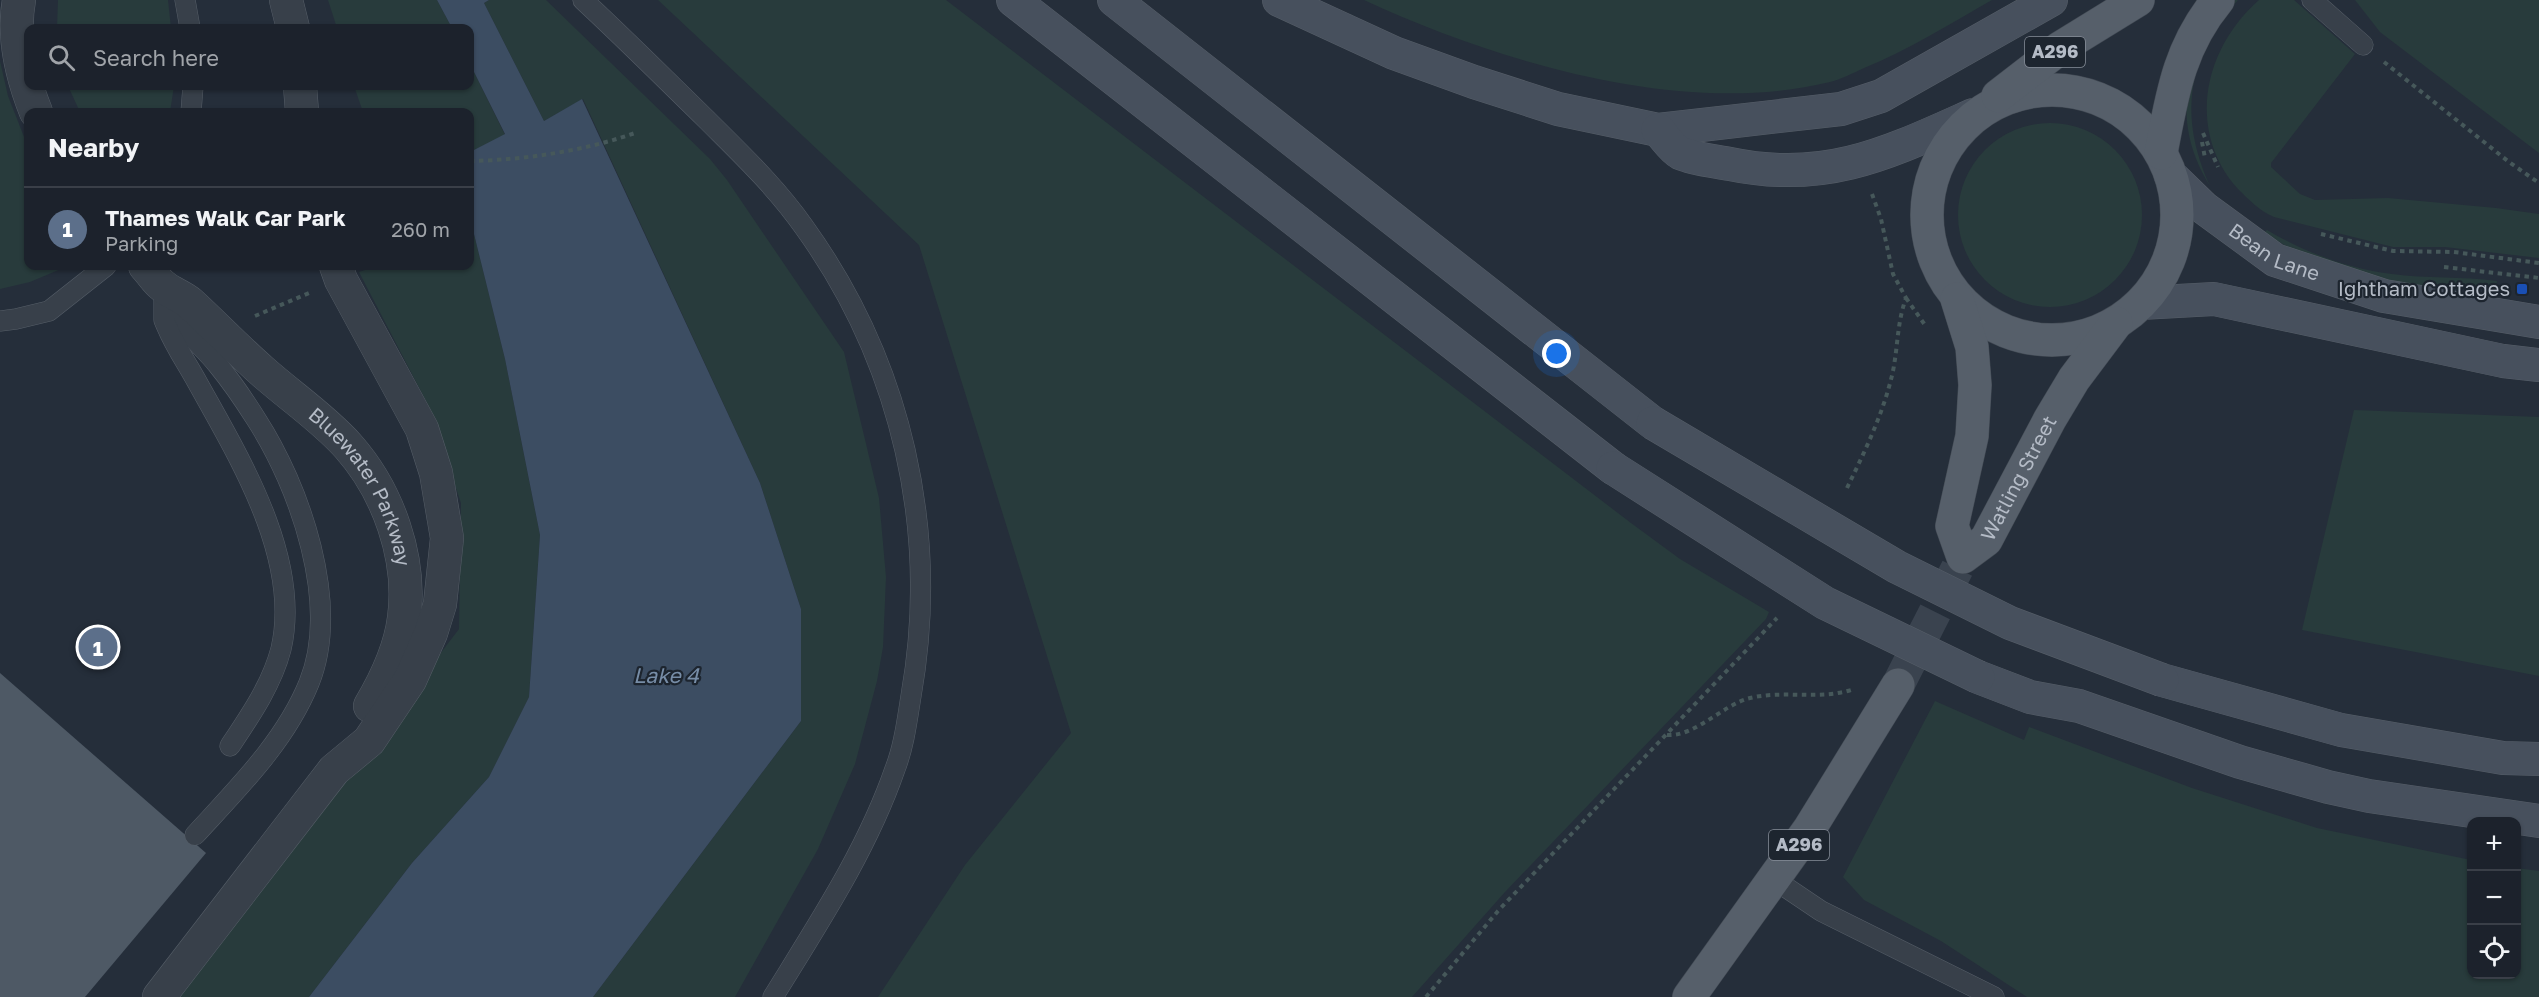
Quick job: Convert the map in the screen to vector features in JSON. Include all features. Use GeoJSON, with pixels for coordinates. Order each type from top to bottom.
{"type":"FeatureCollection","features":[{"type":"Feature","properties":{"kind":"main road"},"geometry":{"type":"LineString","coordinates":[[1013,0],[1613,468],[1825,603],[1978,677],[2030,697],[2079,706],[2240,762],[2369,796],[2539,821]]}},
{"type":"Feature","properties":{"kind":"main road"},"geometry":{"type":"LineString","coordinates":[[1114,0],[1653,423],[1897,567],[2010,623],[2162,680],[2341,730],[2503,758],[2539,759]]}},
{"type":"Feature","properties":{"kind":"main road"},"geometry":{"type":"LineString","coordinates":[[1279,0],[1394,53],[1473,82],[1558,109],[1658,129],[1841,109],[1881,96],[2051,0]]}},
{"type":"Feature","properties":{"kind":"main road","name":"A296"},"geometry":{"type":"LineString","coordinates":[[1976,113],[2060,48],[2138,0]]}},
{"type":"Feature","properties":{"kind":"main road"},"geometry":{"type":"LineString","coordinates":[[2166,164],[2180,62],[2194,35],[2218,0]]}},
{"type":"Feature","properties":{"kind":"main road"},"geometry":{"type":"LineString","coordinates":[[1658,129],[1678,153],[1762,170],[1813,171],[1893,150],[1976,113],[2055,85],[2071,86],[2103,97],[2124,110],[2143,128],[2166,164],[2177,209],[2174,244],[2162,275],[2142,303],[2116,323],[2075,339],[2032,340],[1991,326],[1956,299],[1934,263],[1925,221],[1930,179],[1976,113]]}},
{"type":"Feature","properties":{"kind":"main road","name":"Bean Lane"},"geometry":{"type":"LineString","coordinates":[[2166,164],[2204,208],[2275,260],[2385,296],[2539,322]]}},
{"type":"Feature","properties":{"kind":"main road","name":"Watling Street"},"geometry":{"type":"LineString","coordinates":[[1956,299],[1972,347],[1975,384],[1972,436],[1952,526],[1963,557],[1986,540],[2050,419],[2074,379],[2116,323]]}},
{"type":"Feature","properties":{"kind":"main road"},"geometry":{"type":"LineString","coordinates":[[2142,303],[2214,299],[2480,356],[2539,365]]}},
{"type":"Feature","properties":{"kind":"main road","name":"A296"},"geometry":{"type":"LineString","coordinates":[[1689,997],[1775,880],[1839,783],[1898,685]]}},
{"type":"Feature","properties":{"kind":"street"},"geometry":{"type":"LineString","coordinates":[[19,0],[17,15],[19,52],[24,75]]}},
{"type":"Feature","properties":{"kind":"street"},"geometry":{"type":"LineString","coordinates":[[286,0],[292,24]]}},
{"type":"Feature","properties":{"kind":"street"},"geometry":{"type":"LineString","coordinates":[[27,90],[34,108]]}},
{"type":"Feature","properties":{"kind":"street"},"geometry":{"type":"LineString","coordinates":[[300,90],[302,108]]}},
{"type":"Feature","properties":{"kind":"street","name":"Bluewater Parkway"},"geometry":{"type":"LineString","coordinates":[[159,997],[334,770],[369,741],[410,680],[431,633],[440,604],[447,538],[436,473],[422,429],[337,270]]}},
{"type":"Feature","properties":{"kind":"street","name":"Bluewater Parkway"},"geometry":{"type":"LineString","coordinates":[[154,276],[188,301],[347,445],[374,482],[393,523],[404,570],[404,618],[401,632],[385,680],[345,740],[334,770]]}},
{"type":"Feature","properties":{"kind":"lane"},"geometry":{"type":"LineString","coordinates":[[185,0],[189,24]]}},
{"type":"Feature","properties":{"kind":"lane"},"geometry":{"type":"LineString","coordinates":[[583,0],[760,173],[804,227],[840,285],[879,365],[900,429],[909,466],[916,506],[922,585],[917,659],[901,749],[883,801],[860,848],[773,997]]}},
{"type":"Feature","properties":{"kind":"lane"},"geometry":{"type":"LineString","coordinates":[[2312,0],[2363,45]]}},
{"type":"Feature","properties":{"kind":"lane"},"geometry":{"type":"LineString","coordinates":[[192,108],[193,90]]}},
{"type":"Feature","properties":{"kind":"lane"},"geometry":{"type":"LineString","coordinates":[[0,321],[49,311],[101,270]]}},
{"type":"Feature","properties":{"kind":"lane"},"geometry":{"type":"LineString","coordinates":[[154,276],[164,320],[259,504],[283,579],[286,621],[280,651],[262,695],[230,746]]}},
{"type":"Feature","properties":{"kind":"lane"},"geometry":{"type":"LineString","coordinates":[[154,276],[181,323],[236,389],[278,458],[307,535],[315,566],[320,612],[318,645],[310,680],[290,720],[263,757],[195,835]]}},
{"type":"Feature","properties":{"kind":"lane"},"geometry":{"type":"LineString","coordinates":[[1775,880],[1821,912],[1994,997]]}},
{"type":"Feature","properties":{"kind":"path"},"geometry":{"type":"LineString","coordinates":[[2363,45],[2509,162],[2539,183]]}},
{"type":"Feature","properties":{"kind":"path"},"geometry":{"type":"LineString","coordinates":[[2198,123],[2221,173]]}},
{"type":"Feature","properties":{"kind":"path"},"geometry":{"type":"LineString","coordinates":[[474,161],[531,156],[597,144],[635,133]]}},
{"type":"Feature","properties":{"kind":"path"},"geometry":{"type":"LineString","coordinates":[[2200,134],[2207,165]]}},
{"type":"Feature","properties":{"kind":"path"},"geometry":{"type":"LineString","coordinates":[[1846,488],[1885,401],[1893,371],[1898,326],[1906,298],[1896,282],[1890,264],[1876,201],[1867,192]]}},
{"type":"Feature","properties":{"kind":"path"},"geometry":{"type":"LineString","coordinates":[[2311,231],[2387,250],[2454,252],[2539,263]]}},
{"type":"Feature","properties":{"kind":"path"},"geometry":{"type":"LineString","coordinates":[[2440,266],[2539,278]]}},
{"type":"Feature","properties":{"kind":"path"},"geometry":{"type":"LineString","coordinates":[[249,318],[315,290]]}},
{"type":"Feature","properties":{"kind":"path"},"geometry":{"type":"LineString","coordinates":[[1426,997],[1498,911],[1777,618]]}},
{"type":"Feature","properties":{"kind":"path"},"geometry":{"type":"LineString","coordinates":[[1666,735],[1675,735],[1688,730],[1750,698],[1839,693],[1855,687]]}},
{"type":"Feature","properties":{"kind":"shaded area"},"geometry":{"type":"Polygon","coordinates":[[[58,0],[168,0],[171,24],[57,24],[58,0]]]}},
{"type":"Feature","properties":{"kind":"shaded area"},"geometry":{"type":"Polygon","coordinates":[[[328,0],[437,0],[450,24],[336,24],[328,0]]]}},
{"type":"Feature","properties":{"kind":"shaded area"},"geometry":{"type":"Polygon","coordinates":[[[489,0],[546,0],[710,159],[727,180],[844,352],[879,498],[886,577],[883,647],[877,681],[855,764],[818,849],[735,997],[593,997],[801,721],[801,609],[760,483],[583,99],[544,121],[484,3],[489,0]]]}},
{"type":"Feature","properties":{"kind":"shaded area"},"geometry":{"type":"Polygon","coordinates":[[[658,0],[946,0],[1631,523],[1680,559],[1769,612],[1766,619],[1505,892],[1412,997],[878,997],[965,865],[1071,733],[919,245],[658,0]]]}},
{"type":"Feature","properties":{"kind":"shaded area"},"geometry":{"type":"Polygon","coordinates":[[[1364,0],[1992,0],[1913,45],[1834,81],[1773,91],[1714,93],[1653,88],[1592,78],[1532,63],[1416,23],[1364,0]]]}},
{"type":"Feature","properties":{"kind":"shaded area"},"geometry":{"type":"Polygon","coordinates":[[[2232,0],[2238,0],[2207,44],[2198,66],[2193,89],[2194,136],[2200,161],[2210,186],[2191,143],[2187,99],[2196,60],[2232,0]]]}},
{"type":"Feature","properties":{"kind":"shaded area"},"geometry":{"type":"Polygon","coordinates":[[[2259,0],[2294,0],[2355,54],[2271,163],[2271,167],[2300,194],[2315,200],[2388,198],[2539,214],[2539,258],[2445,247],[2393,247],[2274,217],[2251,201],[2238,189],[2222,166],[2211,142],[2207,117],[2208,91],[2214,66],[2225,42],[2240,20],[2259,0]]]}},
{"type":"Feature","properties":{"kind":"shaded area"},"geometry":{"type":"Polygon","coordinates":[[[2355,0],[2539,0],[2539,153],[2380,32],[2355,0]]]}},
{"type":"Feature","properties":{"kind":"shaded area"},"geometry":{"type":"Polygon","coordinates":[[[0,61],[8,96],[24,137],[24,270],[58,270],[30,282],[0,289],[0,61]]]}},
{"type":"Feature","properties":{"kind":"shaded area"},"geometry":{"type":"Polygon","coordinates":[[[474,72],[505,135],[474,150],[474,108],[362,108],[355,90],[474,90],[474,72]]]}},
{"type":"Feature","properties":{"kind":"shaded area"},"geometry":{"type":"Polygon","coordinates":[[[70,90],[173,90],[171,108],[78,108],[70,90]]]}},
{"type":"Feature","properties":{"kind":"shaded area"},"geometry":{"type":"Polygon","coordinates":[[[2050,123],[2085,130],[2101,138],[2115,150],[2127,164],[2135,180],[2142,215],[2135,250],[2127,266],[2115,280],[2101,292],[2085,300],[2050,307],[2015,300],[1999,292],[1985,280],[1973,266],[1965,250],[1958,215],[1965,180],[1973,164],[1985,150],[1999,138],[2015,130],[2050,123]]]}},
{"type":"Feature","properties":{"kind":"shaded area"},"geometry":{"type":"Polygon","coordinates":[[[2267,230],[2311,252],[2343,264],[2405,276],[2497,281],[2496,288],[2459,285],[2395,285],[2288,247],[2264,233],[2267,230]]]}},
{"type":"Feature","properties":{"kind":"shaded area"},"geometry":{"type":"Polygon","coordinates":[[[474,234],[505,359],[540,535],[529,697],[489,777],[412,863],[309,997],[178,997],[459,629],[461,503],[427,403],[359,272],[365,270],[474,270],[474,234]]]}},
{"type":"Feature","properties":{"kind":"shaded area"},"geometry":{"type":"Polygon","coordinates":[[[2354,410],[2539,417],[2539,676],[2302,630],[2354,410]]]}},
{"type":"Feature","properties":{"kind":"shaded area"},"geometry":{"type":"Polygon","coordinates":[[[1935,701],[2024,740],[2029,727],[2192,788],[2317,828],[2467,859],[2467,979],[2521,979],[2521,869],[2539,871],[2539,997],[2027,997],[1941,941],[1864,900],[1843,877],[1935,701]]]}},
{"type":"Feature","properties":{"kind":"water","name":"Lake 4"},"geometry":{"type":"Polygon","coordinates":[[[437,0],[489,0],[484,3],[544,121],[582,99],[760,483],[801,609],[801,721],[593,997],[309,997],[412,863],[489,777],[529,697],[540,535],[505,359],[474,234],[474,150],[505,134],[474,72],[474,24],[450,24],[437,0]]]}},
{"type":"Feature","properties":{"kind":"building"},"geometry":{"type":"Polygon","coordinates":[[[0,673],[206,853],[85,997],[0,997],[0,673]]]}},
{"type":"Feature","properties":{"kind":"tunnel"},"geometry":{"type":"LineString","coordinates":[[1898,685],[1963,557]]}},
{"type":"Feature","properties":{"kind":"place","name":"Ightham Cottages"},"geometry":{"type":"Point","coordinates":[2522,289]}},
{"type":"Feature","properties":{"kind":"place","name":"Thames Walk Car Park"},"geometry":{"type":"Point","coordinates":[98,647]}}]}
